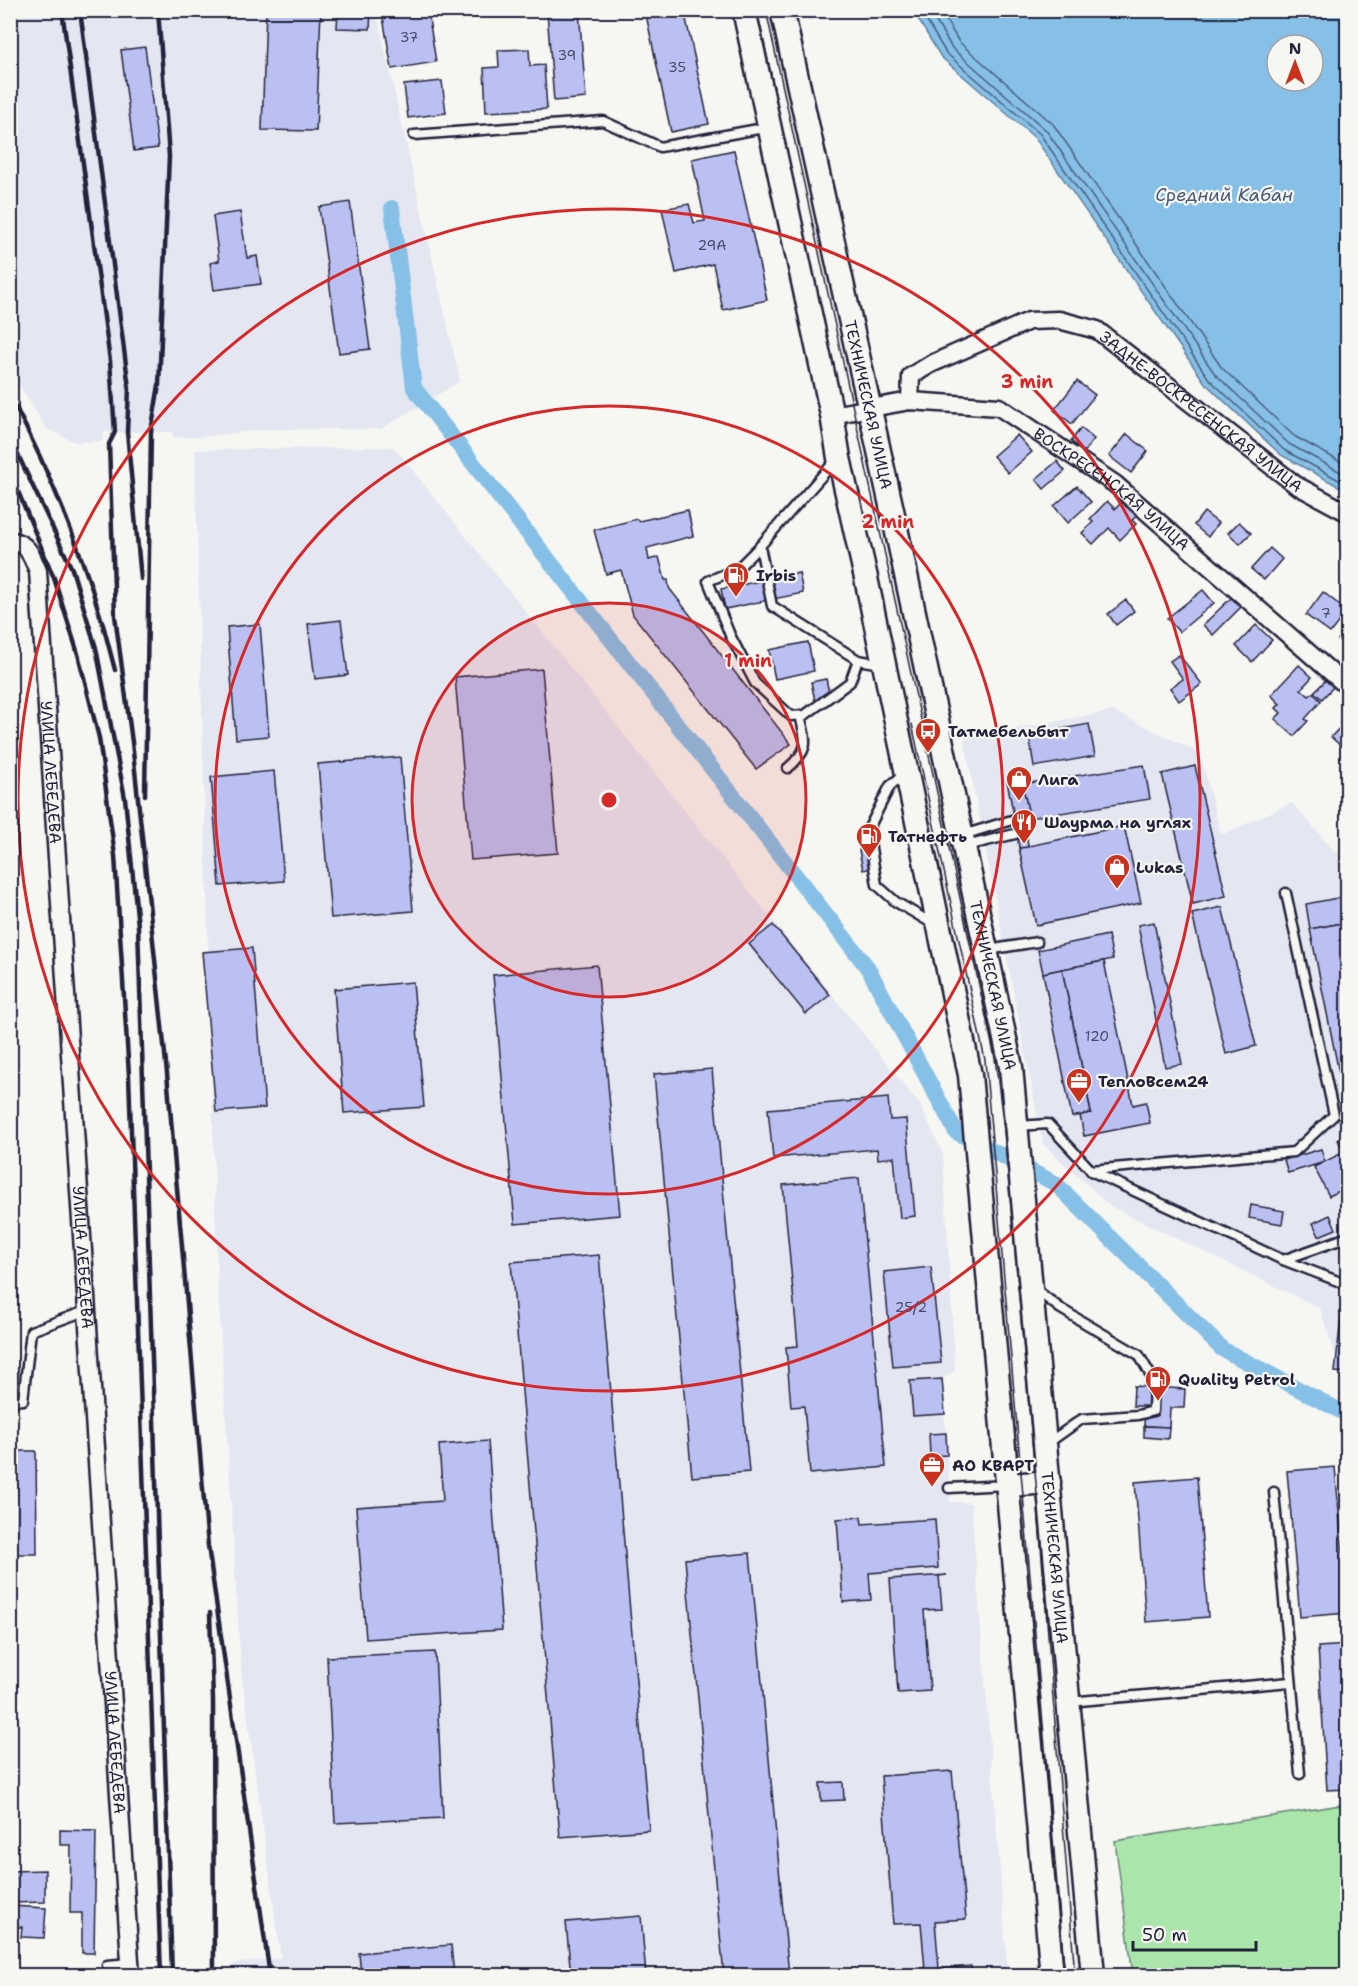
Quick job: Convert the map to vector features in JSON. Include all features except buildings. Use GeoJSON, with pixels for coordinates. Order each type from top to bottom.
{"type":"FeatureCollection","features":[{"type":"Feature","properties":{"kind":"main road"},"geometry":{"type":"LineString","coordinates":[[744,10],[832,415],[839,458],[970,1075],[1052,1976]]}},
{"type":"Feature","properties":{"kind":"main road","name":"ТЕХНИЧЕСКАЯ УЛИЦА"},"geometry":{"type":"LineString","coordinates":[[782,10],[1011,1067],[1093,1976]]}},
{"type":"Feature","properties":{"kind":"main road"},"geometry":{"type":"LineString","coordinates":[[1008,1485],[1049,1482]]}},
{"type":"Feature","properties":{"kind":"street","name":"ЗАДНЕ-ВОСКРЕСЕНСКАЯ УЛИЦА"},"geometry":{"type":"LineString","coordinates":[[910,401],[911,376],[942,359],[1029,321],[1059,320],[1097,330],[1296,485],[1347,513]]}},
{"type":"Feature","properties":{"kind":"street","name":"ВОСКРЕСЕНСКАЯ УЛИЦА"},"geometry":{"type":"LineString","coordinates":[[832,415],[910,401],[999,407],[1115,484],[1347,687]]}},
{"type":"Feature","properties":{"kind":"street","name":"УЛИЦА ЛЕБЕДЕВА"},"geometry":{"type":"LineString","coordinates":[[16,541],[29,551],[38,571],[131,1969]]}},
{"type":"Feature","properties":{"kind":"lane"},"geometry":{"type":"LineString","coordinates":[[414,135],[603,121],[660,147],[769,126]]}},
{"type":"Feature","properties":{"kind":"lane"},"geometry":{"type":"LineString","coordinates":[[839,458],[737,569],[708,581],[730,635],[755,683],[791,716],[805,715],[850,681],[858,660]]}},
{"type":"Feature","properties":{"kind":"lane"},"geometry":{"type":"LineString","coordinates":[[760,546],[772,606],[858,660],[883,664]]}},
{"type":"Feature","properties":{"kind":"lane"},"geometry":{"type":"LineString","coordinates":[[788,768],[799,759],[806,745],[800,715]]}},
{"type":"Feature","properties":{"kind":"lane"},"geometry":{"type":"LineString","coordinates":[[906,771],[890,786],[868,830],[877,885],[896,902],[939,927]]}},
{"type":"Feature","properties":{"kind":"lane"},"geometry":{"type":"LineString","coordinates":[[963,841],[1015,819]]}},
{"type":"Feature","properties":{"kind":"lane"},"geometry":{"type":"LineString","coordinates":[[963,841],[1016,834]]}},
{"type":"Feature","properties":{"kind":"lane"},"geometry":{"type":"LineString","coordinates":[[1091,1170],[1294,1152],[1334,1114],[1286,893]]}},
{"type":"Feature","properties":{"kind":"lane"},"geometry":{"type":"LineString","coordinates":[[987,951],[1037,942]]}},
{"type":"Feature","properties":{"kind":"lane"},"geometry":{"type":"LineString","coordinates":[[1018,1132],[1048,1124],[1091,1170],[1283,1260],[1347,1285]]}},
{"type":"Feature","properties":{"kind":"lane"},"geometry":{"type":"LineString","coordinates":[[1069,1147],[1081,1146]]}},
{"type":"Feature","properties":{"kind":"lane"},"geometry":{"type":"LineString","coordinates":[[1283,1260],[1347,1237]]}},
{"type":"Feature","properties":{"kind":"lane"},"geometry":{"type":"LineString","coordinates":[[1031,1286],[1061,1309],[1139,1355],[1154,1381],[1153,1411],[1138,1416],[1082,1419],[1045,1444]]}},
{"type":"Feature","properties":{"kind":"lane"},"geometry":{"type":"LineString","coordinates":[[10,1401],[23,1400],[31,1331],[88,1310]]}},
{"type":"Feature","properties":{"kind":"lane"},"geometry":{"type":"LineString","coordinates":[[949,1488],[1008,1485]]}},
{"type":"Feature","properties":{"kind":"lane"},"geometry":{"type":"LineString","coordinates":[[1274,1492],[1300,1774]]}},
{"type":"Feature","properties":{"kind":"lane"},"geometry":{"type":"LineString","coordinates":[[1068,1702],[1290,1682]]}},
{"type":"Feature","properties":{"kind":"lane"},"geometry":{"type":"LineString","coordinates":[[107,1965],[131,1969]]}},
{"type":"Feature","properties":{"kind":"shaded area"},"geometry":{"type":"Polygon","coordinates":[[[10,11],[376,11],[460,381],[381,429],[267,429],[200,437],[174,437],[172,432],[104,432],[103,441],[75,442],[47,429],[11,372],[10,11]]]}},
{"type":"Feature","properties":{"kind":"shaded area"},"geometry":{"type":"Polygon","coordinates":[[[394,447],[920,1105],[943,1154],[955,1371],[942,1379],[950,1502],[971,1503],[1008,1975],[235,1975],[233,1964],[281,1958],[241,1669],[217,1270],[195,450],[394,447]]]}},
{"type":"Feature","properties":{"kind":"shaded area"},"geometry":{"type":"Polygon","coordinates":[[[1113,711],[1200,753],[1221,835],[1292,803],[1336,853],[1347,844],[1347,1375],[1341,1374],[1320,1308],[1110,1206],[1043,1144],[964,738],[1113,711]]]}},
{"type":"Feature","properties":{"kind":"green space"},"geometry":{"type":"Polygon","coordinates":[[[1347,1804],[1347,1975],[1133,1975],[1115,1841],[1347,1804]]]}},
{"type":"Feature","properties":{"kind":"water","name":"Средний Кабан"},"geometry":{"type":"Polygon","coordinates":[[[913,11],[1347,11],[1347,491],[1281,455],[1205,383],[1035,138],[941,57],[913,11]]]}},
{"type":"Feature","properties":{"kind":"waterway"},"geometry":{"type":"LineString","coordinates":[[392,208],[414,388],[868,968],[956,1132],[1056,1184],[1222,1349],[1348,1415]]}},
{"type":"Feature","properties":{"kind":"tram line"},"geometry":{"type":"LineString","coordinates":[[757,10],[777,102]]}},
{"type":"Feature","properties":{"kind":"tram line"},"geometry":{"type":"LineString","coordinates":[[766,10],[995,1058],[1004,1130],[1036,1483],[1075,1976]]}},
{"type":"Feature","properties":{"kind":"tram line"},"geometry":{"type":"LineString","coordinates":[[912,724],[985,1060],[1065,1976]]}},
{"type":"Feature","properties":{"kind":"railway"},"geometry":{"type":"LineString","coordinates":[[62,10],[110,361],[115,432],[109,444],[115,616],[132,742],[167,1073],[208,1546],[270,1976]]}},
{"type":"Feature","properties":{"kind":"railway"},"geometry":{"type":"LineString","coordinates":[[80,10],[129,388],[127,432],[141,579]]}},
{"type":"Feature","properties":{"kind":"railway"},"geometry":{"type":"LineString","coordinates":[[145,795],[151,432],[159,385],[169,156],[158,10]]}},
{"type":"Feature","properties":{"kind":"railway"},"geometry":{"type":"LineString","coordinates":[[10,396],[71,530],[84,564],[115,670]]}},
{"type":"Feature","properties":{"kind":"railway"},"geometry":{"type":"LineString","coordinates":[[10,438],[72,569],[96,648],[125,798],[138,926],[172,1976]]}},
{"type":"Feature","properties":{"kind":"railway"},"geometry":{"type":"LineString","coordinates":[[10,472],[54,578],[78,654],[99,738],[115,856],[129,1075],[161,1976]]}},
{"type":"Feature","properties":{"kind":"railway"},"geometry":{"type":"LineString","coordinates":[[210,1613],[213,1700],[214,1976]]}},
{"type":"Feature","properties":{"kind":"place","name":"Irbis"},"geometry":{"type":"Point","coordinates":[736,598]}},
{"type":"Feature","properties":{"kind":"place","name":"Татмебельбыт"},"geometry":{"type":"Point","coordinates":[928,754]}},
{"type":"Feature","properties":{"kind":"place","name":"Лига"},"geometry":{"type":"Point","coordinates":[1019,802]}},
{"type":"Feature","properties":{"kind":"place","name":"Шаурма на углях"},"geometry":{"type":"Point","coordinates":[1024,845]}},
{"type":"Feature","properties":{"kind":"place","name":"Татнефть"},"geometry":{"type":"Point","coordinates":[869,859]}},
{"type":"Feature","properties":{"kind":"place","name":"Lukas"},"geometry":{"type":"Point","coordinates":[1117,890]}},
{"type":"Feature","properties":{"kind":"place","name":"ТеплоВсем24"},"geometry":{"type":"Point","coordinates":[1079,1104]}},
{"type":"Feature","properties":{"kind":"place","name":"Quality Petrol"},"geometry":{"type":"Point","coordinates":[1158,1402]}},
{"type":"Feature","properties":{"kind":"place","name":"АО КВАРТ"},"geometry":{"type":"Point","coordinates":[932,1488]}}]}
